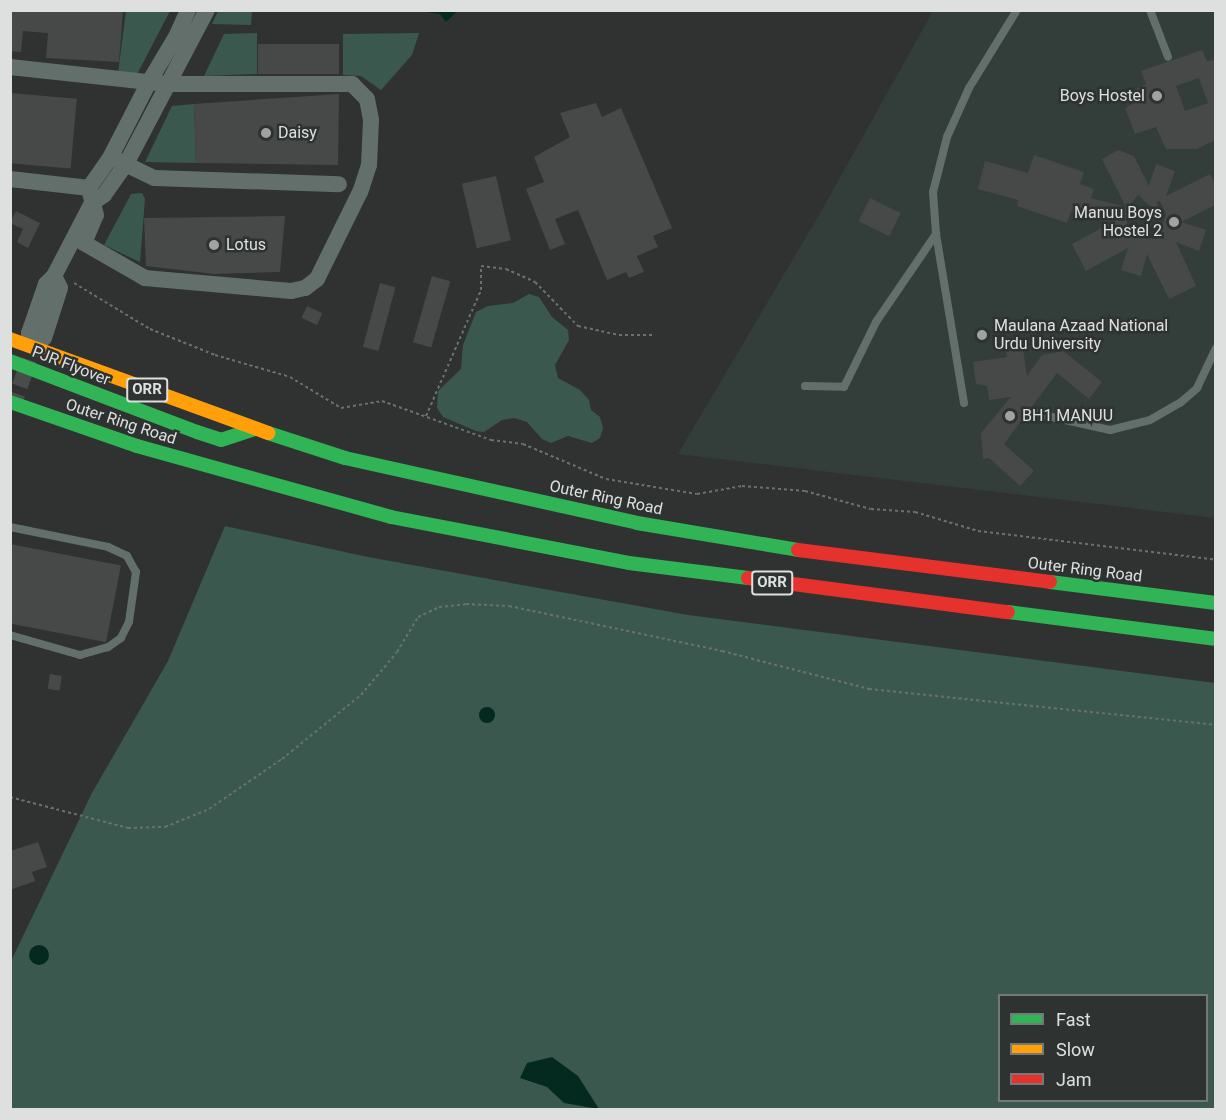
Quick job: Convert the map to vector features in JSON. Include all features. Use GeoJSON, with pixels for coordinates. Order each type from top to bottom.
{"type":"FeatureCollection","features":[{"type":"Feature","properties":{"kind":"highway","name":"Outer Ring Road"},"geometry":{"type":"LineString","coordinates":[[10,339],[254,429],[345,458],[637,523],[836,556],[1215,603]]}},
{"type":"Feature","properties":{"kind":"highway","name":"PJR Flyover"},"geometry":{"type":"LineString","coordinates":[[10,361],[221,440],[254,429]]}},
{"type":"Feature","properties":{"kind":"highway","name":"Outer Ring Road"},"geometry":{"type":"LineString","coordinates":[[10,402],[272,486],[333,502],[629,563],[1215,639]]}},
{"type":"Feature","properties":{"kind":"highway"},"geometry":{"type":"LineString","coordinates":[[173,440],[225,457],[247,478]]}},
{"type":"Feature","properties":{"kind":"street"},"geometry":{"type":"LineString","coordinates":[[54,276],[91,195],[188,10]]}},
{"type":"Feature","properties":{"kind":"street"},"geometry":{"type":"LineString","coordinates":[[10,179],[91,195],[104,195],[126,164],[207,10]]}},
{"type":"Feature","properties":{"kind":"street"},"geometry":{"type":"LineString","coordinates":[[10,67],[167,84],[352,84],[367,99],[370,120],[369,165],[360,192],[317,279],[305,288],[291,291],[151,279],[132,273],[84,243],[96,215],[91,195]]}},
{"type":"Feature","properties":{"kind":"street"},"geometry":{"type":"LineString","coordinates":[[110,158],[154,178],[339,184]]}},
{"type":"Feature","properties":{"kind":"lane"},"geometry":{"type":"LineString","coordinates":[[964,403],[936,234],[933,192],[947,137],[969,88],[1017,10]]}},
{"type":"Feature","properties":{"kind":"lane"},"geometry":{"type":"LineString","coordinates":[[1150,10],[1168,57]]}},
{"type":"Feature","properties":{"kind":"lane"},"geometry":{"type":"LineString","coordinates":[[805,386],[844,387],[876,322],[936,234]]}},
{"type":"Feature","properties":{"kind":"lane"},"geometry":{"type":"LineString","coordinates":[[1034,414],[1110,430],[1150,420],[1180,404],[1197,388],[1215,348]]}},
{"type":"Feature","properties":{"kind":"lane"},"geometry":{"type":"LineString","coordinates":[[10,528],[108,547],[127,556],[136,572],[129,622],[121,638],[108,648],[81,654],[10,635]]}},
{"type":"Feature","properties":{"kind":"path"},"geometry":{"type":"LineString","coordinates":[[426,416],[481,290],[481,266],[506,269],[536,282],[578,326],[619,334],[654,335]]}},
{"type":"Feature","properties":{"kind":"path"},"geometry":{"type":"LineString","coordinates":[[54,276],[68,279],[150,329],[215,355],[290,376],[341,408],[382,401],[490,440],[523,444],[593,476],[697,494],[742,486],[783,488],[827,494],[871,509],[915,512],[978,531],[1028,539],[1215,560]]}},
{"type":"Feature","properties":{"kind":"path"},"geometry":{"type":"LineString","coordinates":[[10,797],[128,828],[165,827],[209,809],[282,759],[361,695],[397,652],[418,617],[439,607],[466,604],[520,609],[722,651],[869,689],[1215,725]]}},
{"type":"Feature","properties":{"kind":"shaded area"},"geometry":{"type":"Polygon","coordinates":[[[126,11],[170,11],[132,84],[117,81],[126,11]]]}},
{"type":"Feature","properties":{"kind":"shaded area"},"geometry":{"type":"Polygon","coordinates":[[[218,11],[252,11],[251,25],[212,24],[218,11]]]}},
{"type":"Feature","properties":{"kind":"shaded area"},"geometry":{"type":"Polygon","coordinates":[[[420,11],[457,11],[446,22],[440,14],[420,11]]]}},
{"type":"Feature","properties":{"kind":"shaded area","name":"Maulana Azaad National Urdu University"},"geometry":{"type":"Polygon","coordinates":[[[933,11],[1215,11],[1215,518],[678,454],[819,215],[933,11]]]}},
{"type":"Feature","properties":{"kind":"shaded area"},"geometry":{"type":"Polygon","coordinates":[[[257,33],[257,74],[204,76],[224,34],[257,33]]]}},
{"type":"Feature","properties":{"kind":"shaded area"},"geometry":{"type":"Polygon","coordinates":[[[419,33],[412,55],[381,90],[361,76],[343,75],[343,34],[419,33]]]}},
{"type":"Feature","properties":{"kind":"shaded area"},"geometry":{"type":"Polygon","coordinates":[[[194,104],[196,163],[145,162],[172,106],[194,104]]]}},
{"type":"Feature","properties":{"kind":"shaded area"},"geometry":{"type":"Polygon","coordinates":[[[142,193],[145,199],[140,262],[104,245],[131,194],[142,193]]]}},
{"type":"Feature","properties":{"kind":"shaded area"},"geometry":{"type":"Polygon","coordinates":[[[529,294],[539,297],[552,317],[568,330],[569,340],[555,365],[558,378],[580,390],[589,400],[591,410],[600,417],[603,428],[600,438],[592,443],[568,436],[551,443],[542,439],[527,422],[514,418],[502,420],[484,432],[476,431],[443,417],[437,408],[438,391],[461,369],[463,345],[476,312],[488,306],[513,303],[529,294]]]}},
{"type":"Feature","properties":{"kind":"shaded area"},"geometry":{"type":"Polygon","coordinates":[[[225,526],[368,557],[688,615],[1215,683],[1215,1109],[11,1109],[10,963],[92,793],[168,661],[225,526]]]}},
{"type":"Feature","properties":{"kind":"shaded area"},"geometry":{"type":"Polygon","coordinates":[[[487,707],[493,709],[495,715],[493,721],[487,723],[481,721],[479,715],[481,709],[487,707]]]}},
{"type":"Feature","properties":{"kind":"shaded area"},"geometry":{"type":"Polygon","coordinates":[[[39,945],[46,948],[49,955],[46,962],[39,965],[32,962],[29,955],[32,948],[39,945]]]}},
{"type":"Feature","properties":{"kind":"shaded area"},"geometry":{"type":"Polygon","coordinates":[[[552,1057],[578,1076],[599,1109],[564,1103],[547,1087],[520,1078],[527,1063],[552,1057]]]}},
{"type":"Feature","properties":{"kind":"building"},"geometry":{"type":"Polygon","coordinates":[[[10,10],[123,10],[119,62],[46,58],[48,33],[23,31],[21,52],[10,51],[10,10]]]}},
{"type":"Feature","properties":{"kind":"building"},"geometry":{"type":"Polygon","coordinates":[[[258,44],[339,44],[339,74],[258,74],[258,44]]]}},
{"type":"Feature","properties":{"kind":"building","name":"Boys Hostel"},"geometry":{"type":"Polygon","coordinates":[[[1202,50],[1207,61],[1215,60],[1215,140],[1197,149],[1166,149],[1156,127],[1135,134],[1125,108],[1137,102],[1132,91],[1146,84],[1141,71],[1202,50]],[[1199,78],[1176,86],[1185,111],[1208,103],[1199,78]]]}},
{"type":"Feature","properties":{"kind":"building"},"geometry":{"type":"Polygon","coordinates":[[[10,93],[77,99],[71,169],[10,163],[10,93]]]}},
{"type":"Feature","properties":{"kind":"building","name":"Daisy"},"geometry":{"type":"Polygon","coordinates":[[[339,94],[338,165],[196,163],[194,104],[339,94]]]}},
{"type":"Feature","properties":{"kind":"building"},"geometry":{"type":"Polygon","coordinates":[[[596,103],[602,117],[621,108],[672,228],[653,236],[658,247],[637,256],[644,272],[629,278],[626,272],[607,280],[578,210],[555,219],[565,244],[550,250],[526,189],[544,182],[534,157],[570,137],[560,113],[596,103]]]}},
{"type":"Feature","properties":{"kind":"building","name":"Manuu Boys Hostel 2"},"geometry":{"type":"Polygon","coordinates":[[[1118,150],[1134,156],[1149,186],[1156,164],[1175,171],[1166,196],[1210,174],[1215,184],[1215,205],[1181,222],[1206,230],[1199,251],[1176,242],[1196,286],[1169,299],[1147,254],[1141,276],[1121,270],[1128,248],[1086,271],[1072,244],[1109,224],[1071,211],[1067,223],[1017,206],[1018,200],[978,189],[985,161],[1028,173],[1034,155],[1084,172],[1080,184],[1094,189],[1091,198],[1126,207],[1102,159],[1118,150]],[[1138,195],[1127,208],[1127,234],[1135,228],[1151,238],[1160,233],[1166,214],[1160,201],[1156,202],[1163,218],[1138,195]]]}},
{"type":"Feature","properties":{"kind":"building"},"geometry":{"type":"Polygon","coordinates":[[[496,176],[511,240],[477,248],[462,184],[496,176]]]}},
{"type":"Feature","properties":{"kind":"building"},"geometry":{"type":"Polygon","coordinates":[[[870,198],[901,213],[889,236],[859,221],[870,198]]]}},
{"type":"Feature","properties":{"kind":"building"},"geometry":{"type":"Polygon","coordinates":[[[16,211],[40,223],[28,248],[17,242],[23,229],[10,223],[16,211]]]}},
{"type":"Feature","properties":{"kind":"building","name":"Lotus"},"geometry":{"type":"Polygon","coordinates":[[[285,216],[280,272],[214,274],[146,266],[144,218],[285,216]]]}},
{"type":"Feature","properties":{"kind":"building"},"geometry":{"type":"Polygon","coordinates":[[[432,276],[450,281],[431,348],[413,342],[432,276]]]}},
{"type":"Feature","properties":{"kind":"building"},"geometry":{"type":"Polygon","coordinates":[[[380,283],[395,287],[378,351],[363,347],[380,283]]]}},
{"type":"Feature","properties":{"kind":"building"},"geometry":{"type":"Polygon","coordinates":[[[307,306],[322,313],[317,325],[302,318],[307,306]]]}},
{"type":"Feature","properties":{"kind":"building","name":"BH1 MANUU"},"geometry":{"type":"Polygon","coordinates":[[[1022,342],[1027,376],[1042,355],[1063,351],[1102,382],[1089,399],[1057,373],[1004,444],[1034,471],[1020,486],[989,458],[983,459],[981,433],[1011,397],[989,400],[987,386],[976,384],[973,362],[1007,357],[1005,345],[1022,342]]]}},
{"type":"Feature","properties":{"kind":"building"},"geometry":{"type":"Polygon","coordinates":[[[10,544],[121,566],[106,642],[10,623],[10,544]]]}},
{"type":"Feature","properties":{"kind":"building"},"geometry":{"type":"Polygon","coordinates":[[[50,674],[62,676],[60,691],[48,689],[50,674]]]}},
{"type":"Feature","properties":{"kind":"building"},"geometry":{"type":"Polygon","coordinates":[[[38,842],[47,867],[32,872],[35,881],[10,890],[10,851],[38,842]]]}},
{"type":"Feature","properties":{"kind":"tunnel"},"geometry":{"type":"LineString","coordinates":[[12,409],[29,360]]}},
{"type":"Feature","properties":{"kind":"traffic: fast"},"geometry":{"type":"LineString","coordinates":[[10,361],[197,432]]}},
{"type":"Feature","properties":{"kind":"traffic: fast"},"geometry":{"type":"LineString","coordinates":[[10,402],[137,446],[391,517],[629,563],[748,578]]}},
{"type":"Feature","properties":{"kind":"traffic: fast"},"geometry":{"type":"LineString","coordinates":[[197,432],[221,440],[254,429]]}},
{"type":"Feature","properties":{"kind":"traffic: fast"},"geometry":{"type":"LineString","coordinates":[[268,433],[345,458],[637,523],[798,550]]}},
{"type":"Feature","properties":{"kind":"traffic: fast"},"geometry":{"type":"LineString","coordinates":[[1050,582],[1216,603]]}},
{"type":"Feature","properties":{"kind":"traffic: fast"},"geometry":{"type":"LineString","coordinates":[[1008,612],[1216,639]]}},
{"type":"Feature","properties":{"kind":"traffic: slow"},"geometry":{"type":"LineString","coordinates":[[10,339],[268,433]]}},
{"type":"Feature","properties":{"kind":"traffic: jam"},"geometry":{"type":"LineString","coordinates":[[798,550],[1050,582]]}},
{"type":"Feature","properties":{"kind":"traffic: jam"},"geometry":{"type":"LineString","coordinates":[[748,578],[1008,612]]}},
{"type":"Feature","properties":{"kind":"place","name":"Boys Hostel"},"geometry":{"type":"Point","coordinates":[1157,96]}},
{"type":"Feature","properties":{"kind":"place","name":"Daisy"},"geometry":{"type":"Point","coordinates":[266,133]}},
{"type":"Feature","properties":{"kind":"place","name":"Manuu Boys Hostel 2"},"geometry":{"type":"Point","coordinates":[1174,222]}},
{"type":"Feature","properties":{"kind":"place","name":"Lotus"},"geometry":{"type":"Point","coordinates":[214,245]}},
{"type":"Feature","properties":{"kind":"place","name":"Maulana Azaad National Urdu University"},"geometry":{"type":"Point","coordinates":[982,335]}},
{"type":"Feature","properties":{"kind":"place","name":"BH1 MANUU"},"geometry":{"type":"Point","coordinates":[1010,416]}}]}
